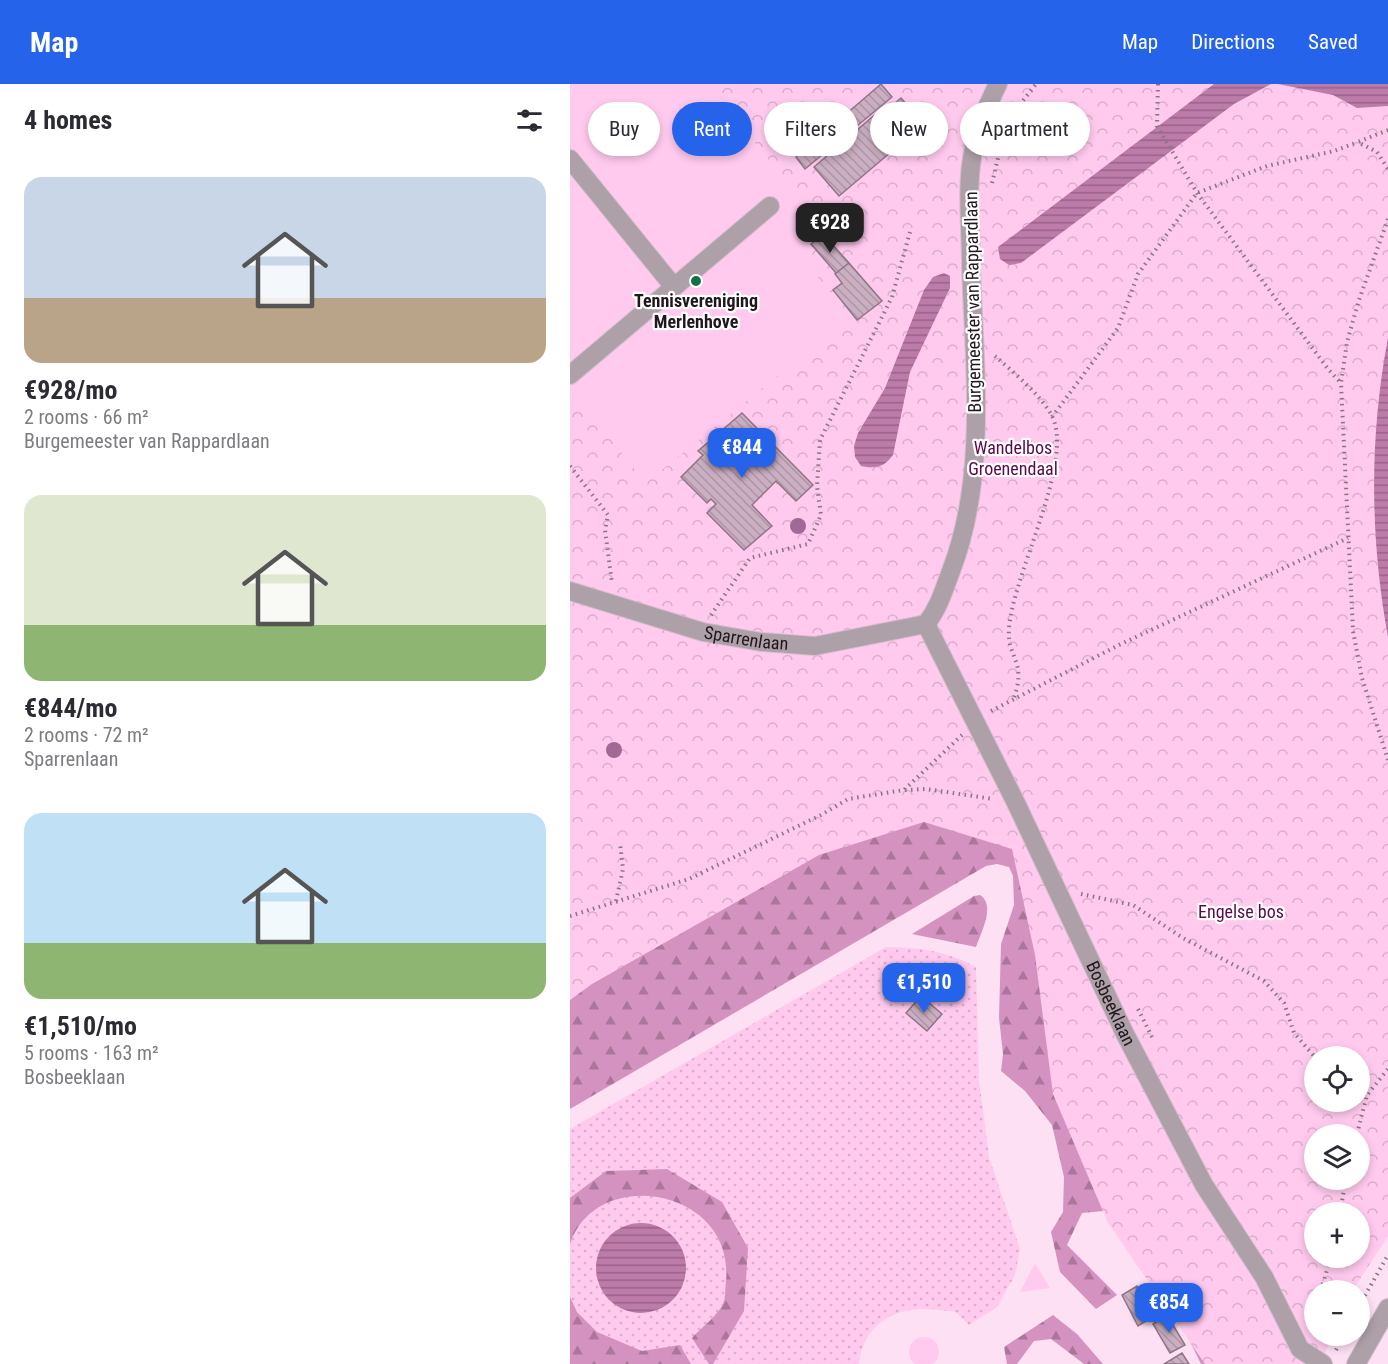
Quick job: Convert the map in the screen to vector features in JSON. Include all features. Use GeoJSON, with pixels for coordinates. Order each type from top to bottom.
{"type":"FeatureCollection","features":[{"type":"Feature","properties":{"kind":"street","name":"Burgemeester van Rappardlaan"},"geometry":{"type":"LineString","coordinates":[[926,624],[935,613],[959,551],[971,499],[976,383],[972,152],[984,113],[998,84]]}},
{"type":"Feature","properties":{"kind":"street"},"geometry":{"type":"LineString","coordinates":[[570,159],[674,287]]}},
{"type":"Feature","properties":{"kind":"street"},"geometry":{"type":"LineString","coordinates":[[570,375],[770,206]]}},
{"type":"Feature","properties":{"kind":"street","name":"Sparrenlaan"},"geometry":{"type":"LineString","coordinates":[[570,591],[703,632],[761,642],[815,646],[926,624]]}},
{"type":"Feature","properties":{"kind":"street","name":"Bosbeeklaan"},"geometry":{"type":"LineString","coordinates":[[926,624],[1016,803],[1125,1034],[1204,1185],[1264,1277],[1300,1349],[1323,1364]]}},
{"type":"Feature","properties":{"kind":"street"},"geometry":{"type":"LineString","coordinates":[[1356,1364],[1388,1308]]}},
{"type":"Feature","properties":{"kind":"path"},"geometry":{"type":"LineString","coordinates":[[1158,84],[1157,126],[1197,193],[1328,369],[1341,383]]}},
{"type":"Feature","properties":{"kind":"path"},"geometry":{"type":"LineString","coordinates":[[1052,417],[1118,328],[1138,274],[1197,193],[1267,166],[1334,152],[1388,130]]}},
{"type":"Feature","properties":{"kind":"path"},"geometry":{"type":"LineString","coordinates":[[1358,142],[1377,152],[1388,169]]}},
{"type":"Feature","properties":{"kind":"path"},"geometry":{"type":"LineString","coordinates":[[1388,219],[1356,310],[1347,342],[1341,383],[1353,631],[1362,678],[1388,760]]}},
{"type":"Feature","properties":{"kind":"path"},"geometry":{"type":"LineString","coordinates":[[703,632],[715,605],[750,558],[808,544],[821,515],[817,486],[820,441],[892,297],[910,232]]}},
{"type":"Feature","properties":{"kind":"path"},"geometry":{"type":"LineString","coordinates":[[995,356],[1022,381],[1052,417],[1056,439],[1054,476],[1036,527],[1009,630],[1020,667],[1019,683],[1013,700]]}},
{"type":"Feature","properties":{"kind":"path"},"geometry":{"type":"LineString","coordinates":[[570,466],[608,515],[604,530],[616,606]]}},
{"type":"Feature","properties":{"kind":"path"},"geometry":{"type":"LineString","coordinates":[[570,916],[616,901],[623,869],[620,843]]}},
{"type":"Feature","properties":{"kind":"path"},"geometry":{"type":"LineString","coordinates":[[1081,894],[1132,905],[1183,938],[1264,981],[1284,1003],[1293,1033],[1305,1046]]}},
{"type":"Feature","properties":{"kind":"path"},"geometry":{"type":"LineString","coordinates":[[1370,1091],[1388,1069]]}},
{"type":"Feature","properties":{"kind":"path"},"geometry":{"type":"LineString","coordinates":[[1370,1287],[1388,1255]]}},
{"type":"Feature","properties":{"kind":"green space","name":"Wandelbos Groenendaal"},"geometry":{"type":"Polygon","coordinates":[[[570,84],[1388,84],[1388,1236],[1370,1264],[1370,1202],[1304,1202],[1304,1268],[1367,1268],[1359,1280],[1304,1280],[1304,1346],[1328,1346],[1320,1364],[1205,1364],[1108,1223],[1053,1094],[1035,955],[1012,849],[924,822],[819,855],[592,984],[570,1000],[570,84]]]}},
{"type":"Feature","properties":{"kind":"green space","name":"Tennisvereniging Merlenhove"},"geometry":{"type":"Polygon","coordinates":[[[570,84],[707,84],[722,102],[672,102],[672,156],[752,156],[752,139],[821,224],[793,247],[850,316],[646,483],[570,389],[570,84]]]}},
{"type":"Feature","properties":{"kind":"green space"},"geometry":{"type":"Polygon","coordinates":[[[900,648],[1303,1364],[1201,1364],[1125,1209],[1082,1213],[1067,1245],[1117,1295],[1096,1309],[1060,1272],[1051,1232],[1063,1212],[1064,1177],[1052,1125],[1025,1091],[1001,1071],[1003,1054],[999,1018],[1001,944],[1014,905],[1013,876],[1009,867],[997,864],[986,866],[570,1109],[570,868],[900,648]]]}},
{"type":"Feature","properties":{"kind":"green space"},"geometry":{"type":"Polygon","coordinates":[[[980,895],[985,899],[987,912],[976,947],[912,934],[974,896],[980,895]]]}},
{"type":"Feature","properties":{"kind":"green space"},"geometry":{"type":"Polygon","coordinates":[[[886,947],[921,949],[954,957],[976,967],[979,1080],[989,1157],[1020,1249],[1015,1275],[997,1307],[969,1325],[955,1312],[923,1309],[909,1310],[885,1319],[867,1337],[859,1364],[570,1364],[570,1129],[886,947]],[[625,1226],[612,1233],[603,1245],[600,1287],[609,1299],[621,1308],[664,1307],[675,1298],[683,1285],[625,1226]]]}},
{"type":"Feature","properties":{"kind":"green space"},"geometry":{"type":"Polygon","coordinates":[[[667,1169],[722,1202],[748,1248],[744,1311],[713,1364],[709,1364],[692,1338],[717,1313],[725,1299],[723,1249],[709,1225],[687,1207],[661,1198],[633,1196],[607,1203],[585,1219],[570,1244],[570,1198],[606,1171],[667,1169]]]}},
{"type":"Feature","properties":{"kind":"green space"},"geometry":{"type":"Polygon","coordinates":[[[1035,1263],[1050,1288],[1020,1292],[1035,1263]]]}},
{"type":"Feature","properties":{"kind":"green space"},"geometry":{"type":"Polygon","coordinates":[[[570,1297],[577,1312],[597,1332],[642,1351],[680,1345],[691,1364],[570,1364],[570,1297]]]}},
{"type":"Feature","properties":{"kind":"green space"},"geometry":{"type":"Polygon","coordinates":[[[1053,1315],[1077,1334],[1103,1364],[1084,1364],[1051,1339],[1034,1341],[1017,1364],[1007,1364],[1004,1347],[1053,1315]]]}},
{"type":"Feature","properties":{"kind":"green space"},"geometry":{"type":"Polygon","coordinates":[[[918,1338],[930,1338],[938,1346],[938,1358],[931,1365],[917,1365],[910,1358],[910,1346],[918,1338]]]}},
{"type":"Feature","properties":{"kind":"shaded area"},"geometry":{"type":"Polygon","coordinates":[[[1214,84],[1271,84],[1234,104],[1021,263],[1009,265],[1000,259],[998,247],[1214,84]]]}},
{"type":"Feature","properties":{"kind":"shaded area"},"geometry":{"type":"Polygon","coordinates":[[[1278,84],[1388,84],[1388,106],[1357,108],[1333,95],[1278,84]]]}},
{"type":"Feature","properties":{"kind":"shaded area"},"geometry":{"type":"Polygon","coordinates":[[[944,273],[950,276],[950,288],[910,372],[893,455],[880,466],[861,466],[855,457],[854,446],[858,433],[885,388],[924,290],[933,277],[944,273]]]}},
{"type":"Feature","properties":{"kind":"shaded area"},"geometry":{"type":"Polygon","coordinates":[[[1388,338],[1388,637],[1378,563],[1374,488],[1377,413],[1388,338]]]}},
{"type":"Feature","properties":{"kind":"shaded area"},"geometry":{"type":"Polygon","coordinates":[[[641,1223],[658,1227],[673,1236],[682,1251],[686,1268],[682,1285],[673,1300],[658,1309],[641,1313],[624,1309],[609,1300],[600,1285],[596,1268],[600,1251],[609,1236],[624,1227],[641,1223]]]}},
{"type":"Feature","properties":{"kind":"building"},"geometry":{"type":"Polygon","coordinates":[[[881,84],[892,97],[886,102],[870,102],[870,115],[858,125],[858,104],[881,84]]]}},
{"type":"Feature","properties":{"kind":"building"},"geometry":{"type":"Polygon","coordinates":[[[870,119],[870,156],[886,156],[839,196],[814,167],[827,156],[858,156],[858,129],[870,119]]]}},
{"type":"Feature","properties":{"kind":"building"},"geometry":{"type":"Polygon","coordinates":[[[797,156],[821,156],[805,169],[797,156]]]}},
{"type":"Feature","properties":{"kind":"building"},"geometry":{"type":"Polygon","coordinates":[[[823,234],[849,263],[836,273],[811,244],[823,234]]]}},
{"type":"Feature","properties":{"kind":"building"},"geometry":{"type":"Polygon","coordinates":[[[849,263],[882,301],[857,320],[833,290],[842,283],[835,274],[849,263]]]}},
{"type":"Feature","properties":{"kind":"building"},"geometry":{"type":"Polygon","coordinates":[[[742,413],[813,485],[796,501],[776,481],[752,505],[772,526],[744,550],[707,513],[716,504],[711,499],[707,503],[681,477],[703,455],[698,451],[742,413]]]}},
{"type":"Feature","properties":{"kind":"building"},"geometry":{"type":"Polygon","coordinates":[[[921,996],[942,1014],[927,1031],[906,1013],[921,996]]]}},
{"type":"Feature","properties":{"kind":"building"},"geometry":{"type":"Polygon","coordinates":[[[1137,1286],[1143,1296],[1153,1290],[1164,1310],[1138,1326],[1122,1295],[1137,1286]]]}},
{"type":"Feature","properties":{"kind":"building"},"geometry":{"type":"Polygon","coordinates":[[[1167,1315],[1185,1345],[1170,1353],[1153,1324],[1167,1315]]]}},
{"type":"Feature","properties":{"kind":"building"},"geometry":{"type":"Polygon","coordinates":[[[1182,1353],[1189,1364],[1164,1364],[1182,1353]]]}},
{"type":"Feature","properties":{"kind":"place","name":"Tennisvereniging Merlenhove"},"geometry":{"type":"Point","coordinates":[696,281]}},
{"type":"Feature","properties":{"kind":"park label","name":"Engelse bos"},"geometry":{"type":"Point","coordinates":[1241,912]}}]}
